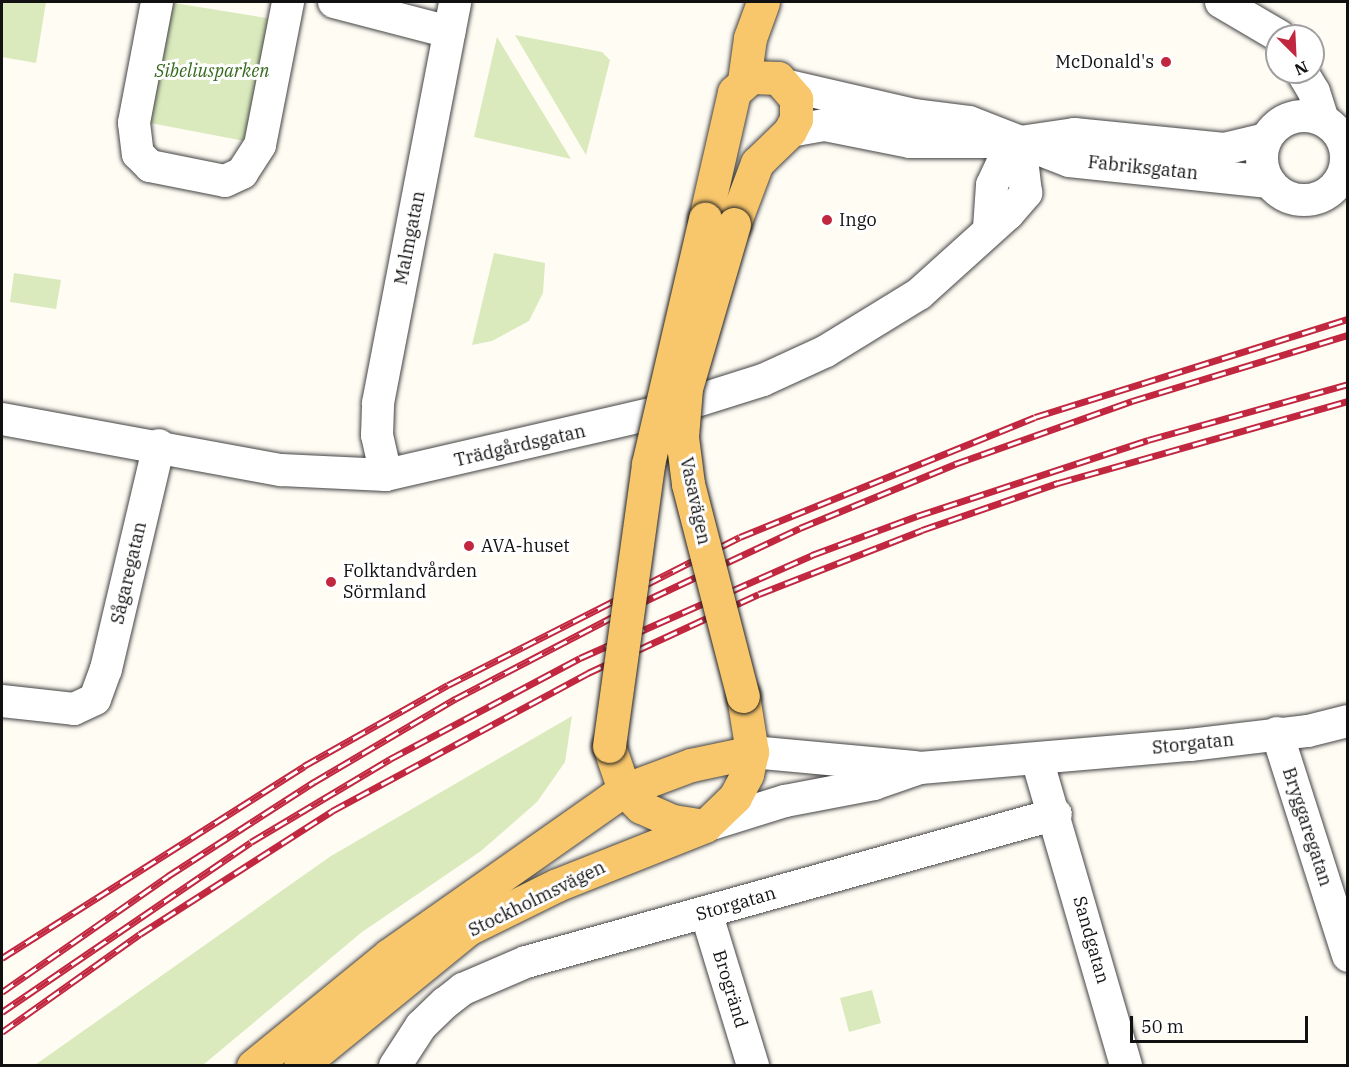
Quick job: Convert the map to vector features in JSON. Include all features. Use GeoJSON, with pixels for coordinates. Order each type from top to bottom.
{"type":"FeatureCollection","features":[{"type":"Feature","properties":{"kind":"main road","name":"Vasavägen"},"geometry":{"type":"LineString","coordinates":[[705,826],[735,797],[747,774],[752,752],[743,696],[688,484],[682,437],[686,388],[719,222],[729,114],[734,92],[744,81],[750,38],[763,2]]}},
{"type":"Feature","properties":{"kind":"main road"},"geometry":{"type":"LineString","coordinates":[[729,114],[734,127],[749,140],[767,143],[785,135],[798,112],[783,82],[770,2]]}},
{"type":"Feature","properties":{"kind":"main road"},"geometry":{"type":"LineString","coordinates":[[744,81],[758,75],[783,82]]}},
{"type":"Feature","properties":{"kind":"main road","name":"Vasavägen"},"geometry":{"type":"LineString","coordinates":[[609,746],[648,464],[719,222],[757,163],[785,135]]}},
{"type":"Feature","properties":{"kind":"main road"},"geometry":{"type":"LineString","coordinates":[[609,746],[624,790],[641,807],[660,816],[705,826]]}},
{"type":"Feature","properties":{"kind":"main road"},"geometry":{"type":"LineString","coordinates":[[577,821],[609,746]]}},
{"type":"Feature","properties":{"kind":"main road","name":"Stockholmsvägen"},"geometry":{"type":"LineString","coordinates":[[253,1065],[389,955],[624,790],[691,765],[752,752]]}},
{"type":"Feature","properties":{"kind":"main road","name":"Stockholmsvägen"},"geometry":{"type":"LineString","coordinates":[[300,1065],[468,930],[557,885],[705,826]]}},
{"type":"Feature","properties":{"kind":"street"},"geometry":{"type":"LineString","coordinates":[[157,2],[134,123],[138,154],[150,166],[225,181],[242,173],[260,145],[288,2]]}},
{"type":"Feature","properties":{"kind":"street"},"geometry":{"type":"LineString","coordinates":[[334,2],[449,32]]}},
{"type":"Feature","properties":{"kind":"street","name":"Malmgatan"},"geometry":{"type":"LineString","coordinates":[[386,475],[377,435],[378,403],[455,2]]}},
{"type":"Feature","properties":{"kind":"street"},"geometry":{"type":"LineString","coordinates":[[1221,2],[1265,28]]}},
{"type":"Feature","properties":{"kind":"street","name":"Fabriksgatan"},"geometry":{"type":"LineString","coordinates":[[783,82],[915,116],[969,122],[1069,161],[1269,182]]}},
{"type":"Feature","properties":{"kind":"street"},"geometry":{"type":"LineString","coordinates":[[1296,84],[1262,160],[1269,182],[1292,199],[1307,201],[1341,187],[1347,163],[1337,130],[1309,84]]}},
{"type":"Feature","properties":{"kind":"street"},"geometry":{"type":"LineString","coordinates":[[1277,129],[1305,116],[1337,130]]}},
{"type":"Feature","properties":{"kind":"street","name":"Fabriksgatan"},"geometry":{"type":"LineString","coordinates":[[785,135],[825,125],[910,142],[1020,142],[1074,134],[1224,149],[1277,129]]}},
{"type":"Feature","properties":{"kind":"street","name":"Trädgårdsgatan"},"geometry":{"type":"LineString","coordinates":[[2,419],[159,445],[281,470],[386,475],[625,421],[764,380],[826,351],[919,294],[989,228],[992,185],[1002,164],[1020,142]]}},
{"type":"Feature","properties":{"kind":"street","name":"Sågaregatan"},"geometry":{"type":"LineString","coordinates":[[2,701],[74,709],[95,699],[106,669],[159,445]]}},
{"type":"Feature","properties":{"kind":"street","name":"Storgatan"},"geometry":{"type":"LineString","coordinates":[[752,752],[920,768],[1037,759],[1308,731],[1347,721]]}},
{"type":"Feature","properties":{"kind":"street","name":"Bryggaregatan"},"geometry":{"type":"LineString","coordinates":[[1277,733],[1347,956]]}},
{"type":"Feature","properties":{"kind":"street"},"geometry":{"type":"LineString","coordinates":[[1037,759],[1056,814]]}},
{"type":"Feature","properties":{"kind":"street","name":"Storgatan"},"geometry":{"type":"LineString","coordinates":[[705,826],[785,801],[874,784],[920,768]]}},
{"type":"Feature","properties":{"kind":"street","name":"Storgatan"},"geometry":{"type":"LineString","coordinates":[[395,1065],[421,1026],[463,989],[489,976],[526,962],[1056,814]]}},
{"type":"Feature","properties":{"kind":"street","name":"Sandgatan"},"geometry":{"type":"LineString","coordinates":[[1056,814],[1126,1065]]}},
{"type":"Feature","properties":{"kind":"street","name":"Brogränd"},"geometry":{"type":"LineString","coordinates":[[706,912],[753,1065]]}},
{"type":"Feature","properties":{"kind":"green space"},"geometry":{"type":"Polygon","coordinates":[[[2,2],[46,2],[36,63],[2,57],[2,2]]]}},
{"type":"Feature","properties":{"kind":"green space","name":"Sibeliusparken"},"geometry":{"type":"Polygon","coordinates":[[[168,2],[279,20],[255,143],[145,122],[168,2]]]}},
{"type":"Feature","properties":{"kind":"green space"},"geometry":{"type":"Polygon","coordinates":[[[515,35],[602,52],[610,60],[586,155],[515,35]]]}},
{"type":"Feature","properties":{"kind":"green space"},"geometry":{"type":"Polygon","coordinates":[[[497,37],[571,159],[474,137],[497,37]]]}},
{"type":"Feature","properties":{"kind":"green space"},"geometry":{"type":"Polygon","coordinates":[[[494,253],[545,263],[543,293],[529,321],[492,341],[472,345],[494,253]]]}},
{"type":"Feature","properties":{"kind":"green space"},"geometry":{"type":"Polygon","coordinates":[[[14,273],[61,280],[56,309],[10,302],[14,273]]]}},
{"type":"Feature","properties":{"kind":"green space"},"geometry":{"type":"Polygon","coordinates":[[[572,716],[565,762],[537,802],[481,851],[362,932],[203,1065],[35,1065],[331,856],[572,716]]]}},
{"type":"Feature","properties":{"kind":"green space"},"geometry":{"type":"Polygon","coordinates":[[[872,990],[881,1023],[849,1032],[840,998],[872,990]]]}},
{"type":"Feature","properties":{"kind":"railway"},"geometry":{"type":"LineString","coordinates":[[2,958],[304,766],[448,685],[740,537],[1035,417],[1348,319]]}},
{"type":"Feature","properties":{"kind":"railway"},"geometry":{"type":"LineString","coordinates":[[2,992],[168,876],[314,782],[455,699],[628,609],[800,528],[955,464],[1132,401],[1348,335]]}},
{"type":"Feature","properties":{"kind":"railway"},"geometry":{"type":"LineString","coordinates":[[2,1012],[251,842],[390,759],[580,658],[812,555],[917,516],[1148,440],[1348,384]]}},
{"type":"Feature","properties":{"kind":"railway"},"geometry":{"type":"LineString","coordinates":[[2,1032],[140,934],[332,811],[588,673],[759,594],[922,530],[1058,483],[1348,401]]}},
{"type":"Feature","properties":{"kind":"place","name":"McDonald's"},"geometry":{"type":"Point","coordinates":[1166,62]}},
{"type":"Feature","properties":{"kind":"place","name":"Ingo"},"geometry":{"type":"Point","coordinates":[827,220]}},
{"type":"Feature","properties":{"kind":"place","name":"AVA-huset"},"geometry":{"type":"Point","coordinates":[469,546]}},
{"type":"Feature","properties":{"kind":"place","name":"Folktandvården Sörmland"},"geometry":{"type":"Point","coordinates":[331,582]}}]}
